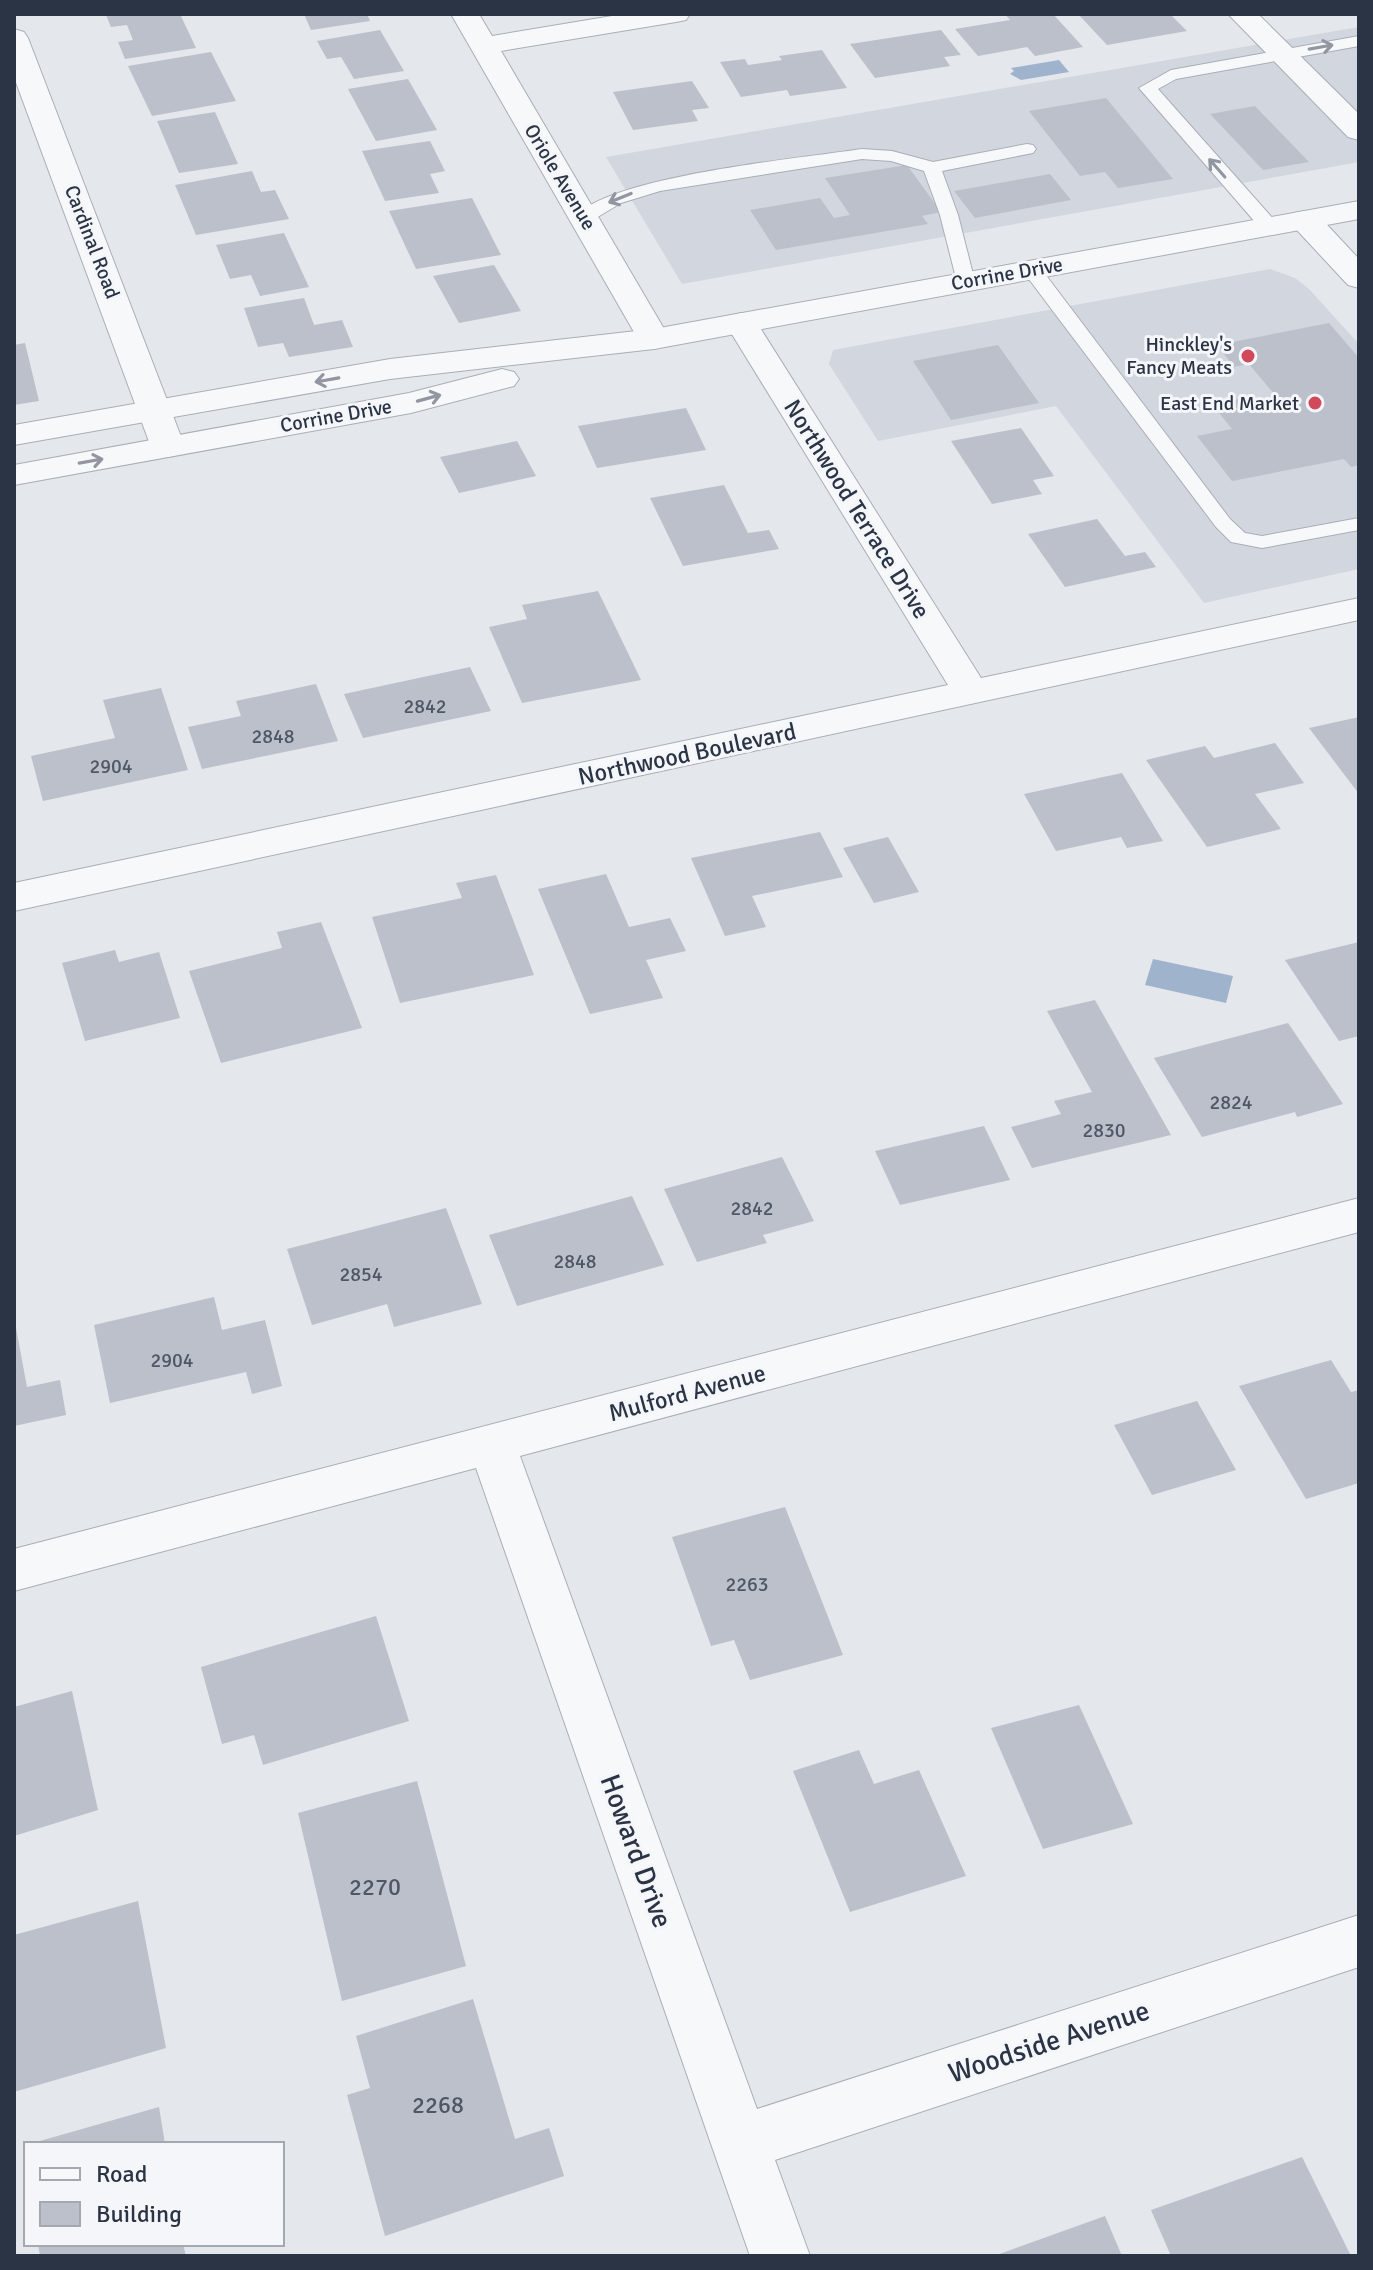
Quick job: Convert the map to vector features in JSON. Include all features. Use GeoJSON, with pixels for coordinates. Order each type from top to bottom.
{"type":"FeatureCollection","features":[{"type":"Feature","properties":{"kind":"street","name":"Oriole Avenue"},"geometry":{"type":"LineString","coordinates":[[465,14],[654,339]]}},
{"type":"Feature","properties":{"kind":"street"},"geometry":{"type":"LineString","coordinates":[[482,46],[676,14]]}},
{"type":"Feature","properties":{"kind":"street"},"geometry":{"type":"LineString","coordinates":[[1242,14],[1359,131]]}},
{"type":"Feature","properties":{"kind":"street","name":"Cardinal Road"},"geometry":{"type":"LineString","coordinates":[[14,40],[168,447]]}},
{"type":"Feature","properties":{"kind":"street","name":"Corrine Drive"},"geometry":{"type":"LineString","coordinates":[[14,435],[390,369],[654,339],[1359,210]]}},
{"type":"Feature","properties":{"kind":"street"},"geometry":{"type":"LineString","coordinates":[[1305,220],[1359,278]]}},
{"type":"Feature","properties":{"kind":"street","name":"Northwood Terrace Drive"},"geometry":{"type":"LineString","coordinates":[[741,323],[972,694]]}},
{"type":"Feature","properties":{"kind":"street","name":"Corrine Drive"},"geometry":{"type":"LineString","coordinates":[[14,475],[411,403],[654,339]]}},
{"type":"Feature","properties":{"kind":"street","name":"Northwood Boulevard"},"geometry":{"type":"LineString","coordinates":[[14,897],[1359,609]]}},
{"type":"Feature","properties":{"kind":"street","name":"Mulford Avenue"},"geometry":{"type":"LineString","coordinates":[[14,1570],[1359,1215]]}},
{"type":"Feature","properties":{"kind":"street","name":"Howard Drive"},"geometry":{"type":"LineString","coordinates":[[492,1445],[780,2256]]}},
{"type":"Feature","properties":{"kind":"street","name":"Woodside Avenue"},"geometry":{"type":"LineString","coordinates":[[740,2143],[1359,1941]]}},
{"type":"Feature","properties":{"kind":"lane"},"geometry":{"type":"LineString","coordinates":[[1269,226],[1148,88],[1171,75],[1359,41]]}},
{"type":"Feature","properties":{"kind":"lane"},"geometry":{"type":"LineString","coordinates":[[584,217],[615,199],[658,186],[862,154],[892,156],[932,168],[1027,149]]}},
{"type":"Feature","properties":{"kind":"lane"},"geometry":{"type":"LineString","coordinates":[[932,168],[949,215],[966,282]]}},
{"type":"Feature","properties":{"kind":"lane"},"geometry":{"type":"LineString","coordinates":[[1032,270],[1223,523],[1238,538],[1262,542],[1359,524]]}},
{"type":"Feature","properties":{"kind":"shaded area"},"geometry":{"type":"Polygon","coordinates":[[[1359,27],[1359,162],[682,284],[606,157],[1359,27]]]}},
{"type":"Feature","properties":{"kind":"shaded area","name":"East End Market"},"geometry":{"type":"Polygon","coordinates":[[[1270,269],[1295,278],[1309,289],[1359,344],[1359,569],[1204,603],[1056,406],[878,441],[829,364],[833,350],[1270,269]]]}},
{"type":"Feature","properties":{"kind":"water"},"geometry":{"type":"Polygon","coordinates":[[[1059,60],[1069,72],[1021,80],[1010,74],[1014,71],[1011,68],[1059,60]]]}},
{"type":"Feature","properties":{"kind":"water"},"geometry":{"type":"Polygon","coordinates":[[[1153,959],[1233,976],[1226,1003],[1145,985],[1153,959]]]}},
{"type":"Feature","properties":{"kind":"building"},"geometry":{"type":"Polygon","coordinates":[[[180,14],[196,48],[125,59],[118,42],[133,40],[127,25],[111,27],[106,15],[180,14]]]}},
{"type":"Feature","properties":{"kind":"building"},"geometry":{"type":"Polygon","coordinates":[[[304,14],[367,14],[370,21],[311,30],[304,14]]]}},
{"type":"Feature","properties":{"kind":"building"},"geometry":{"type":"Polygon","coordinates":[[[1005,14],[1053,14],[1083,47],[1035,56],[1027,47],[978,56],[955,29],[1010,20],[1005,14]]]}},
{"type":"Feature","properties":{"kind":"building"},"geometry":{"type":"Polygon","coordinates":[[[1078,14],[1170,14],[1187,31],[1107,45],[1078,14]]]}},
{"type":"Feature","properties":{"kind":"building"},"geometry":{"type":"Polygon","coordinates":[[[380,30],[404,71],[354,79],[341,57],[327,59],[317,41],[380,30]]]}},
{"type":"Feature","properties":{"kind":"building"},"geometry":{"type":"Polygon","coordinates":[[[941,30],[961,55],[944,57],[950,66],[875,78],[850,44],[941,30]]]}},
{"type":"Feature","properties":{"kind":"building"},"geometry":{"type":"Polygon","coordinates":[[[822,50],[847,88],[790,96],[787,90],[741,97],[720,62],[745,59],[748,65],[782,60],[779,56],[822,50]]]}},
{"type":"Feature","properties":{"kind":"building"},"geometry":{"type":"Polygon","coordinates":[[[211,52],[236,101],[152,116],[128,66],[211,52]]]}},
{"type":"Feature","properties":{"kind":"building"},"geometry":{"type":"Polygon","coordinates":[[[408,79],[437,130],[376,141],[348,89],[408,79]]]}},
{"type":"Feature","properties":{"kind":"building"},"geometry":{"type":"Polygon","coordinates":[[[692,81],[709,108],[692,110],[698,121],[633,130],[613,92],[692,81]]]}},
{"type":"Feature","properties":{"kind":"building"},"geometry":{"type":"Polygon","coordinates":[[[1106,98],[1173,179],[1118,188],[1105,172],[1080,176],[1029,111],[1106,98]]]}},
{"type":"Feature","properties":{"kind":"building"},"geometry":{"type":"Polygon","coordinates":[[[1255,106],[1309,162],[1263,170],[1210,114],[1255,106]]]}},
{"type":"Feature","properties":{"kind":"building"},"geometry":{"type":"Polygon","coordinates":[[[215,112],[238,164],[179,173],[157,121],[215,112]]]}},
{"type":"Feature","properties":{"kind":"building"},"geometry":{"type":"Polygon","coordinates":[[[430,141],[445,171],[430,174],[439,193],[385,201],[362,151],[430,141]]]}},
{"type":"Feature","properties":{"kind":"building"},"geometry":{"type":"Polygon","coordinates":[[[907,165],[941,212],[922,216],[928,224],[776,250],[750,210],[820,198],[834,218],[850,215],[825,178],[907,165]]]}},
{"type":"Feature","properties":{"kind":"building"},"geometry":{"type":"Polygon","coordinates":[[[252,171],[261,192],[275,190],[289,219],[196,235],[175,185],[252,171]]]}},
{"type":"Feature","properties":{"kind":"building"},"geometry":{"type":"Polygon","coordinates":[[[1050,174],[1071,200],[975,218],[954,191],[1050,174]]]}},
{"type":"Feature","properties":{"kind":"building"},"geometry":{"type":"Polygon","coordinates":[[[472,198],[501,255],[416,269],[389,211],[472,198]]]}},
{"type":"Feature","properties":{"kind":"building"},"geometry":{"type":"Polygon","coordinates":[[[284,233],[309,287],[260,296],[251,275],[230,279],[216,245],[284,233]]]}},
{"type":"Feature","properties":{"kind":"building"},"geometry":{"type":"Polygon","coordinates":[[[494,265],[521,311],[459,323],[433,276],[494,265]]]}},
{"type":"Feature","properties":{"kind":"building"},"geometry":{"type":"Polygon","coordinates":[[[304,298],[314,325],[342,320],[353,347],[289,357],[283,343],[258,347],[244,308],[304,298]]]}},
{"type":"Feature","properties":{"kind":"building","name":"East End Market"},"geometry":{"type":"Polygon","coordinates":[[[1329,323],[1359,358],[1359,465],[1351,467],[1344,459],[1232,481],[1197,436],[1232,429],[1212,404],[1250,397],[1257,405],[1280,401],[1249,364],[1234,367],[1217,345],[1329,323]]]}},
{"type":"Feature","properties":{"kind":"building"},"geometry":{"type":"Polygon","coordinates":[[[25,343],[39,401],[14,405],[14,345],[25,343]]]}},
{"type":"Feature","properties":{"kind":"building"},"geometry":{"type":"Polygon","coordinates":[[[998,345],[1039,403],[951,420],[913,361],[998,345]]]}},
{"type":"Feature","properties":{"kind":"building"},"geometry":{"type":"Polygon","coordinates":[[[686,408],[706,450],[597,468],[578,426],[686,408]]]}},
{"type":"Feature","properties":{"kind":"building"},"geometry":{"type":"Polygon","coordinates":[[[1021,428],[1054,476],[1033,480],[1042,494],[992,504],[951,441],[1021,428]]]}},
{"type":"Feature","properties":{"kind":"building"},"geometry":{"type":"Polygon","coordinates":[[[517,441],[536,476],[459,493],[440,457],[517,441]]]}},
{"type":"Feature","properties":{"kind":"building"},"geometry":{"type":"Polygon","coordinates":[[[724,485],[748,533],[769,530],[779,549],[683,566],[650,498],[724,485]]]}},
{"type":"Feature","properties":{"kind":"building"},"geometry":{"type":"Polygon","coordinates":[[[1097,519],[1125,556],[1145,552],[1156,567],[1065,587],[1028,534],[1097,519]]]}},
{"type":"Feature","properties":{"kind":"building"},"geometry":{"type":"Polygon","coordinates":[[[598,591],[641,680],[522,703],[489,627],[527,619],[522,605],[598,591]]]}},
{"type":"Feature","properties":{"kind":"building"},"geometry":{"type":"Polygon","coordinates":[[[470,667],[491,711],[363,738],[344,694],[470,667]]]}},
{"type":"Feature","properties":{"kind":"building"},"geometry":{"type":"Polygon","coordinates":[[[316,684],[338,741],[202,769],[188,727],[241,716],[236,701],[316,684]]]}},
{"type":"Feature","properties":{"kind":"building"},"geometry":{"type":"Polygon","coordinates":[[[161,688],[188,770],[43,801],[31,756],[115,738],[103,700],[161,688]]]}},
{"type":"Feature","properties":{"kind":"building"},"geometry":{"type":"Polygon","coordinates":[[[1359,717],[1359,794],[1309,728],[1359,717]]]}},
{"type":"Feature","properties":{"kind":"building"},"geometry":{"type":"Polygon","coordinates":[[[1275,743],[1304,783],[1255,794],[1281,829],[1207,847],[1146,760],[1205,746],[1214,758],[1275,743]]]}},
{"type":"Feature","properties":{"kind":"building"},"geometry":{"type":"Polygon","coordinates":[[[1122,773],[1163,841],[1127,848],[1121,837],[1056,851],[1024,794],[1122,773]]]}},
{"type":"Feature","properties":{"kind":"building"},"geometry":{"type":"Polygon","coordinates":[[[820,832],[843,877],[752,896],[766,927],[725,936],[691,858],[820,832]]]}},
{"type":"Feature","properties":{"kind":"building"},"geometry":{"type":"Polygon","coordinates":[[[888,837],[919,892],[874,903],[843,848],[888,837]]]}},
{"type":"Feature","properties":{"kind":"building"},"geometry":{"type":"Polygon","coordinates":[[[606,874],[629,927],[670,918],[686,951],[646,960],[663,998],[590,1014],[538,889],[606,874]]]}},
{"type":"Feature","properties":{"kind":"building"},"geometry":{"type":"Polygon","coordinates":[[[496,875],[534,975],[400,1003],[372,917],[462,898],[456,883],[496,875]]]}},
{"type":"Feature","properties":{"kind":"building"},"geometry":{"type":"Polygon","coordinates":[[[321,922],[362,1028],[221,1063],[189,971],[282,948],[277,932],[321,922]]]}},
{"type":"Feature","properties":{"kind":"building"},"geometry":{"type":"Polygon","coordinates":[[[1359,942],[1359,1036],[1339,1041],[1285,960],[1359,942]]]}},
{"type":"Feature","properties":{"kind":"building"},"geometry":{"type":"Polygon","coordinates":[[[115,950],[119,962],[159,952],[180,1018],[85,1041],[62,963],[115,950]]]}},
{"type":"Feature","properties":{"kind":"building"},"geometry":{"type":"Polygon","coordinates":[[[1095,1000],[1171,1135],[1032,1168],[1011,1127],[1061,1114],[1054,1101],[1092,1092],[1047,1011],[1095,1000]]]}},
{"type":"Feature","properties":{"kind":"building"},"geometry":{"type":"Polygon","coordinates":[[[1288,1023],[1343,1104],[1297,1117],[1295,1112],[1202,1137],[1154,1058],[1288,1023]]]}},
{"type":"Feature","properties":{"kind":"building"},"geometry":{"type":"Polygon","coordinates":[[[984,1126],[1010,1180],[900,1205],[875,1151],[984,1126]]]}},
{"type":"Feature","properties":{"kind":"building"},"geometry":{"type":"Polygon","coordinates":[[[782,1157],[814,1221],[763,1235],[767,1243],[697,1262],[664,1189],[782,1157]]]}},
{"type":"Feature","properties":{"kind":"building"},"geometry":{"type":"Polygon","coordinates":[[[632,1196],[664,1265],[517,1306],[489,1235],[632,1196]]]}},
{"type":"Feature","properties":{"kind":"building"},"geometry":{"type":"Polygon","coordinates":[[[446,1208],[482,1304],[394,1327],[387,1304],[312,1325],[287,1249],[446,1208]]]}},
{"type":"Feature","properties":{"kind":"building"},"geometry":{"type":"Polygon","coordinates":[[[214,1297],[222,1330],[265,1320],[282,1386],[252,1394],[246,1372],[110,1403],[94,1325],[214,1297]]]}},
{"type":"Feature","properties":{"kind":"building"},"geometry":{"type":"Polygon","coordinates":[[[14,1317],[27,1387],[60,1380],[66,1415],[14,1426],[14,1317]]]}},
{"type":"Feature","properties":{"kind":"building"},"geometry":{"type":"Polygon","coordinates":[[[1331,1360],[1351,1392],[1359,1390],[1359,1483],[1306,1499],[1239,1386],[1331,1360]]]}},
{"type":"Feature","properties":{"kind":"building"},"geometry":{"type":"Polygon","coordinates":[[[1197,1401],[1236,1470],[1152,1495],[1114,1425],[1197,1401]]]}},
{"type":"Feature","properties":{"kind":"building"},"geometry":{"type":"Polygon","coordinates":[[[785,1507],[843,1655],[750,1680],[734,1640],[711,1646],[672,1537],[785,1507]]]}},
{"type":"Feature","properties":{"kind":"building"},"geometry":{"type":"Polygon","coordinates":[[[376,1616],[409,1721],[263,1765],[254,1735],[222,1744],[201,1667],[376,1616]]]}},
{"type":"Feature","properties":{"kind":"building"},"geometry":{"type":"Polygon","coordinates":[[[72,1691],[98,1810],[14,1836],[14,1707],[72,1691]]]}},
{"type":"Feature","properties":{"kind":"building"},"geometry":{"type":"Polygon","coordinates":[[[1079,1705],[1133,1824],[1043,1849],[991,1728],[1079,1705]]]}},
{"type":"Feature","properties":{"kind":"building"},"geometry":{"type":"Polygon","coordinates":[[[859,1750],[874,1784],[919,1770],[966,1876],[850,1912],[793,1771],[859,1750]]]}},
{"type":"Feature","properties":{"kind":"building"},"geometry":{"type":"Polygon","coordinates":[[[417,1781],[466,1966],[342,2001],[298,1813],[417,1781]]]}},
{"type":"Feature","properties":{"kind":"building"},"geometry":{"type":"Polygon","coordinates":[[[138,1901],[166,2048],[14,2092],[14,1935],[138,1901]]]}},
{"type":"Feature","properties":{"kind":"building"},"geometry":{"type":"Polygon","coordinates":[[[473,1999],[515,2139],[549,2128],[564,2176],[385,2236],[347,2095],[370,2088],[356,2036],[473,1999]]]}},
{"type":"Feature","properties":{"kind":"building"},"geometry":{"type":"Polygon","coordinates":[[[159,2107],[165,2142],[36,2142],[159,2107]]]}},
{"type":"Feature","properties":{"kind":"building"},"geometry":{"type":"Polygon","coordinates":[[[1302,2157],[1351,2256],[1171,2256],[1151,2210],[1302,2157]]]}},
{"type":"Feature","properties":{"kind":"building"},"geometry":{"type":"Polygon","coordinates":[[[1105,2216],[1122,2256],[994,2256],[1105,2216]]]}},
{"type":"Feature","properties":{"kind":"building"},"geometry":{"type":"Polygon","coordinates":[[[38,2246],[184,2246],[186,2256],[40,2256],[38,2246]]]}},
{"type":"Feature","properties":{"kind":"place","name":"Hinckley's Fancy Meats"},"geometry":{"type":"Point","coordinates":[1248,356]}},
{"type":"Feature","properties":{"kind":"place","name":"East End Market"},"geometry":{"type":"Point","coordinates":[1315,403]}}]}
